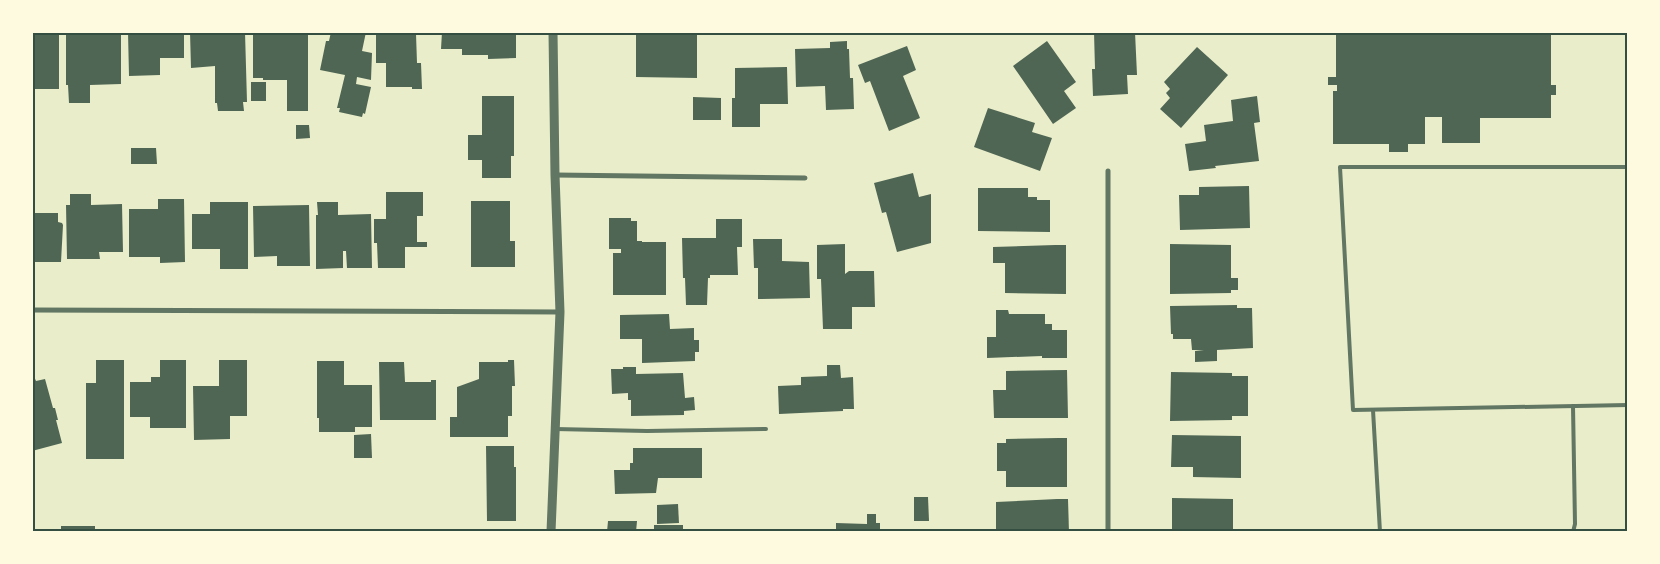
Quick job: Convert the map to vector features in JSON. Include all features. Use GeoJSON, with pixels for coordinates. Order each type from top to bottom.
{"type":"FeatureCollection","features":[{"type":"Feature","properties":{"kind":"street"},"geometry":{"type":"LineString","coordinates":[[551,532],[560,312],[554,175],[553,32]]}},
{"type":"Feature","properties":{"kind":"street"},"geometry":{"type":"LineString","coordinates":[[1108,171],[1108,532]]}},
{"type":"Feature","properties":{"kind":"street"},"geometry":{"type":"LineString","coordinates":[[554,175],[806,178]]}},
{"type":"Feature","properties":{"kind":"street"},"geometry":{"type":"LineString","coordinates":[[32,310],[560,312]]}},
{"type":"Feature","properties":{"kind":"lane"},"geometry":{"type":"LineString","coordinates":[[1628,167],[1340,167],[1353,410],[1628,405]]}},
{"type":"Feature","properties":{"kind":"lane"},"geometry":{"type":"LineString","coordinates":[[1573,406],[1575,524],[1573,532]]}},
{"type":"Feature","properties":{"kind":"lane"},"geometry":{"type":"LineString","coordinates":[[1373,410],[1380,532]]}},
{"type":"Feature","properties":{"kind":"lane"},"geometry":{"type":"LineString","coordinates":[[555,429],[647,431],[766,429]]}},
{"type":"Feature","properties":{"kind":"building"},"geometry":{"type":"Polygon","coordinates":[[[32,32],[59,32],[59,89],[32,89],[32,32]]]}},
{"type":"Feature","properties":{"kind":"building"},"geometry":{"type":"Polygon","coordinates":[[[66,32],[121,32],[121,84],[90,85],[90,103],[69,103],[68,85],[66,85],[66,32]]]}},
{"type":"Feature","properties":{"kind":"building"},"geometry":{"type":"Polygon","coordinates":[[[128,32],[184,32],[184,58],[160,58],[160,75],[129,76],[128,32]]]}},
{"type":"Feature","properties":{"kind":"building"},"geometry":{"type":"Polygon","coordinates":[[[190,32],[245,32],[247,102],[243,102],[244,111],[218,111],[217,103],[215,103],[215,66],[191,68],[190,32]]]}},
{"type":"Feature","properties":{"kind":"building"},"geometry":{"type":"Polygon","coordinates":[[[308,32],[308,111],[287,111],[287,80],[253,78],[253,33],[308,32]]]}},
{"type":"Feature","properties":{"kind":"building"},"geometry":{"type":"Polygon","coordinates":[[[331,32],[366,32],[362,51],[372,53],[371,80],[357,77],[356,84],[371,87],[365,114],[363,113],[362,117],[339,112],[340,108],[337,108],[345,75],[320,70],[326,41],[329,41],[331,32]]]}},
{"type":"Feature","properties":{"kind":"building"},"geometry":{"type":"Polygon","coordinates":[[[376,32],[404,32],[404,35],[416,34],[417,63],[421,63],[422,89],[386,87],[386,63],[376,63],[376,32]]]}},
{"type":"Feature","properties":{"kind":"building"},"geometry":{"type":"Polygon","coordinates":[[[442,32],[516,33],[516,58],[488,59],[488,55],[462,55],[462,49],[441,49],[442,32]]]}},
{"type":"Feature","properties":{"kind":"building"},"geometry":{"type":"Polygon","coordinates":[[[636,32],[697,32],[697,78],[636,77],[636,32]]]}},
{"type":"Feature","properties":{"kind":"building"},"geometry":{"type":"Polygon","coordinates":[[[1094,32],[1135,32],[1137,75],[1127,75],[1128,94],[1093,96],[1092,69],[1095,69],[1094,32]]]}},
{"type":"Feature","properties":{"kind":"building"},"geometry":{"type":"Polygon","coordinates":[[[1336,32],[1551,32],[1551,85],[1556,85],[1556,95],[1551,95],[1551,118],[1480,118],[1480,143],[1442,143],[1442,117],[1425,117],[1425,144],[1408,144],[1408,152],[1389,152],[1389,144],[1333,144],[1333,91],[1337,91],[1337,85],[1328,85],[1328,77],[1336,77],[1336,32]]]}},
{"type":"Feature","properties":{"kind":"building"},"geometry":{"type":"Polygon","coordinates":[[[847,41],[850,78],[853,78],[854,109],[826,110],[825,86],[796,87],[795,49],[830,48],[830,42],[847,41]]]}},
{"type":"Feature","properties":{"kind":"building"},"geometry":{"type":"Polygon","coordinates":[[[1047,41],[1076,82],[1064,91],[1076,108],[1053,124],[1013,66],[1047,41]]]}},
{"type":"Feature","properties":{"kind":"building"},"geometry":{"type":"Polygon","coordinates":[[[907,46],[916,70],[903,76],[920,118],[889,131],[870,81],[865,83],[858,65],[907,46]]]}},
{"type":"Feature","properties":{"kind":"building"},"geometry":{"type":"Polygon","coordinates":[[[1197,47],[1228,75],[1181,128],[1160,109],[1170,98],[1166,93],[1170,89],[1164,82],[1197,47]]]}},
{"type":"Feature","properties":{"kind":"building"},"geometry":{"type":"Polygon","coordinates":[[[787,67],[788,104],[760,104],[760,127],[732,127],[732,98],[735,98],[735,68],[787,67]]]}},
{"type":"Feature","properties":{"kind":"building"},"geometry":{"type":"Polygon","coordinates":[[[251,82],[266,82],[266,101],[251,101],[251,82]]]}},
{"type":"Feature","properties":{"kind":"building"},"geometry":{"type":"Polygon","coordinates":[[[482,96],[514,96],[514,156],[511,156],[511,178],[482,178],[482,160],[468,160],[468,135],[482,135],[482,96]]]}},
{"type":"Feature","properties":{"kind":"building"},"geometry":{"type":"Polygon","coordinates":[[[1257,96],[1260,122],[1254,123],[1259,161],[1189,171],[1185,144],[1206,141],[1204,125],[1233,121],[1231,100],[1257,96]]]}},
{"type":"Feature","properties":{"kind":"building"},"geometry":{"type":"Polygon","coordinates":[[[693,97],[721,98],[721,120],[693,120],[693,97]]]}},
{"type":"Feature","properties":{"kind":"building"},"geometry":{"type":"Polygon","coordinates":[[[988,108],[1035,123],[1032,132],[1052,138],[1040,171],[974,147],[988,108]]]}},
{"type":"Feature","properties":{"kind":"building"},"geometry":{"type":"Polygon","coordinates":[[[296,125],[309,125],[310,138],[296,139],[296,125]]]}},
{"type":"Feature","properties":{"kind":"building"},"geometry":{"type":"Polygon","coordinates":[[[131,148],[156,148],[157,164],[131,164],[131,148]]]}},
{"type":"Feature","properties":{"kind":"building"},"geometry":{"type":"Polygon","coordinates":[[[913,173],[919,197],[931,194],[931,243],[897,252],[886,212],[882,213],[874,183],[913,173]]]}},
{"type":"Feature","properties":{"kind":"building"},"geometry":{"type":"Polygon","coordinates":[[[1249,186],[1250,228],[1180,230],[1179,195],[1199,195],[1199,187],[1249,186]]]}},
{"type":"Feature","properties":{"kind":"building"},"geometry":{"type":"Polygon","coordinates":[[[978,188],[1028,188],[1028,197],[1037,197],[1037,200],[1050,200],[1050,232],[978,231],[978,188]]]}},
{"type":"Feature","properties":{"kind":"building"},"geometry":{"type":"Polygon","coordinates":[[[386,192],[423,192],[423,216],[417,216],[417,242],[427,242],[427,247],[405,247],[405,268],[378,268],[377,243],[374,243],[374,219],[386,219],[386,192]]]}},
{"type":"Feature","properties":{"kind":"building"},"geometry":{"type":"Polygon","coordinates":[[[70,194],[91,194],[91,205],[122,204],[123,252],[99,252],[100,259],[67,259],[66,205],[70,205],[70,194]]]}},
{"type":"Feature","properties":{"kind":"building"},"geometry":{"type":"Polygon","coordinates":[[[158,199],[184,199],[185,262],[160,263],[160,257],[129,257],[129,209],[158,209],[158,199]]]}},
{"type":"Feature","properties":{"kind":"building"},"geometry":{"type":"Polygon","coordinates":[[[471,201],[510,201],[510,241],[515,241],[515,267],[471,267],[471,201]]]}},
{"type":"Feature","properties":{"kind":"building"},"geometry":{"type":"Polygon","coordinates":[[[210,202],[248,202],[248,269],[220,269],[220,249],[192,249],[192,214],[210,214],[210,202]]]}},
{"type":"Feature","properties":{"kind":"building"},"geometry":{"type":"Polygon","coordinates":[[[317,202],[338,202],[338,215],[371,214],[372,268],[347,268],[346,251],[343,251],[343,268],[316,269],[317,202]]]}},
{"type":"Feature","properties":{"kind":"building"},"geometry":{"type":"Polygon","coordinates":[[[309,205],[310,266],[277,266],[277,256],[254,257],[253,206],[309,205]]]}},
{"type":"Feature","properties":{"kind":"building"},"geometry":{"type":"Polygon","coordinates":[[[32,213],[58,213],[58,222],[63,225],[61,262],[32,262],[32,213]]]}},
{"type":"Feature","properties":{"kind":"building"},"geometry":{"type":"Polygon","coordinates":[[[609,218],[631,218],[631,221],[637,221],[637,241],[666,242],[666,295],[613,295],[613,253],[621,253],[621,249],[609,249],[609,218]]]}},
{"type":"Feature","properties":{"kind":"building"},"geometry":{"type":"Polygon","coordinates":[[[716,219],[742,219],[742,247],[737,247],[738,275],[710,275],[710,278],[708,278],[707,305],[686,305],[682,238],[716,238],[716,219]]]}},
{"type":"Feature","properties":{"kind":"building"},"geometry":{"type":"Polygon","coordinates":[[[753,239],[782,239],[782,261],[809,262],[810,298],[758,299],[758,268],[754,268],[753,239]]]}},
{"type":"Feature","properties":{"kind":"building"},"geometry":{"type":"Polygon","coordinates":[[[845,244],[845,274],[849,271],[874,271],[875,307],[852,307],[852,329],[823,329],[821,279],[817,279],[817,245],[845,244]]]}},
{"type":"Feature","properties":{"kind":"building"},"geometry":{"type":"Polygon","coordinates":[[[1170,244],[1231,245],[1231,278],[1238,278],[1238,290],[1231,290],[1231,293],[1170,294],[1170,244]]]}},
{"type":"Feature","properties":{"kind":"building"},"geometry":{"type":"Polygon","coordinates":[[[1066,245],[1066,294],[1005,293],[1005,263],[993,263],[993,247],[1066,245]]]}},
{"type":"Feature","properties":{"kind":"building"},"geometry":{"type":"Polygon","coordinates":[[[1237,305],[1237,308],[1252,308],[1253,348],[1217,350],[1217,361],[1195,362],[1195,351],[1204,350],[1192,350],[1191,339],[1173,339],[1173,334],[1171,334],[1170,306],[1237,305]]]}},
{"type":"Feature","properties":{"kind":"building"},"geometry":{"type":"Polygon","coordinates":[[[996,310],[1008,310],[1009,314],[1045,314],[1045,324],[1052,324],[1052,330],[1067,330],[1067,358],[1042,358],[1042,356],[987,358],[987,337],[996,337],[996,310]]]}},
{"type":"Feature","properties":{"kind":"building"},"geometry":{"type":"Polygon","coordinates":[[[669,314],[670,329],[694,328],[694,340],[699,340],[699,352],[695,352],[695,361],[642,363],[642,339],[620,339],[620,315],[669,314]]]}},
{"type":"Feature","properties":{"kind":"building"},"geometry":{"type":"Polygon","coordinates":[[[96,360],[124,360],[124,459],[86,459],[86,383],[96,383],[96,360]]]}},
{"type":"Feature","properties":{"kind":"building"},"geometry":{"type":"Polygon","coordinates":[[[160,360],[186,360],[186,428],[150,428],[150,417],[130,417],[130,382],[151,382],[151,377],[160,377],[160,360]]]}},
{"type":"Feature","properties":{"kind":"building"},"geometry":{"type":"Polygon","coordinates":[[[219,360],[247,360],[247,416],[230,416],[230,439],[194,440],[193,386],[219,386],[219,360]]]}},
{"type":"Feature","properties":{"kind":"building"},"geometry":{"type":"Polygon","coordinates":[[[508,360],[514,360],[515,386],[512,386],[512,416],[508,416],[508,437],[450,437],[450,417],[457,417],[457,387],[479,379],[479,362],[508,362],[508,360]]]}},
{"type":"Feature","properties":{"kind":"building"},"geometry":{"type":"Polygon","coordinates":[[[317,361],[344,361],[344,385],[372,385],[372,427],[355,427],[355,432],[319,432],[319,418],[317,418],[317,361]]]}},
{"type":"Feature","properties":{"kind":"building"},"geometry":{"type":"Polygon","coordinates":[[[379,362],[404,362],[405,382],[431,382],[431,380],[436,380],[436,420],[380,420],[379,362]]]}},
{"type":"Feature","properties":{"kind":"building"},"geometry":{"type":"Polygon","coordinates":[[[827,365],[840,365],[841,378],[853,377],[854,409],[779,414],[778,386],[801,385],[801,377],[827,376],[827,365]]]}},
{"type":"Feature","properties":{"kind":"building"},"geometry":{"type":"Polygon","coordinates":[[[623,367],[636,367],[636,374],[683,373],[685,398],[694,397],[695,410],[684,411],[684,415],[631,416],[631,400],[628,400],[628,393],[612,394],[611,369],[623,369],[623,367]]]}},
{"type":"Feature","properties":{"kind":"building"},"geometry":{"type":"Polygon","coordinates":[[[1067,370],[1068,418],[994,418],[993,390],[1006,390],[1006,371],[1067,370]]]}},
{"type":"Feature","properties":{"kind":"building"},"geometry":{"type":"Polygon","coordinates":[[[32,372],[36,381],[45,379],[53,408],[55,408],[62,443],[32,451],[32,372]]]}},
{"type":"Feature","properties":{"kind":"building"},"geometry":{"type":"Polygon","coordinates":[[[1171,372],[1232,373],[1232,376],[1248,376],[1248,416],[1232,416],[1232,420],[1170,421],[1171,372]]]}},
{"type":"Feature","properties":{"kind":"building"},"geometry":{"type":"Polygon","coordinates":[[[371,434],[372,458],[354,458],[354,435],[371,434]]]}},
{"type":"Feature","properties":{"kind":"building"},"geometry":{"type":"Polygon","coordinates":[[[1172,435],[1241,436],[1241,478],[1193,477],[1193,467],[1171,467],[1172,435]]]}},
{"type":"Feature","properties":{"kind":"building"},"geometry":{"type":"Polygon","coordinates":[[[1067,438],[1067,487],[1006,487],[1006,471],[997,471],[997,443],[1006,443],[1006,439],[1067,438]]]}},
{"type":"Feature","properties":{"kind":"building"},"geometry":{"type":"Polygon","coordinates":[[[486,446],[514,446],[516,521],[487,521],[486,446]]]}},
{"type":"Feature","properties":{"kind":"building"},"geometry":{"type":"Polygon","coordinates":[[[633,448],[702,448],[702,478],[658,478],[656,493],[615,494],[614,470],[630,470],[630,463],[633,463],[633,448]]]}},
{"type":"Feature","properties":{"kind":"building"},"geometry":{"type":"Polygon","coordinates":[[[914,497],[928,497],[929,521],[914,521],[914,497]]]}},
{"type":"Feature","properties":{"kind":"building"},"geometry":{"type":"Polygon","coordinates":[[[1172,498],[1233,499],[1233,532],[1172,532],[1172,498]]]}},
{"type":"Feature","properties":{"kind":"building"},"geometry":{"type":"Polygon","coordinates":[[[1068,499],[1069,532],[996,532],[996,502],[1068,499]]]}},
{"type":"Feature","properties":{"kind":"building"},"geometry":{"type":"Polygon","coordinates":[[[678,504],[679,523],[657,524],[657,505],[678,504]]]}},
{"type":"Feature","properties":{"kind":"building"},"geometry":{"type":"Polygon","coordinates":[[[867,514],[876,514],[876,523],[880,523],[880,532],[836,532],[836,523],[867,524],[867,514]]]}},
{"type":"Feature","properties":{"kind":"building"},"geometry":{"type":"Polygon","coordinates":[[[608,521],[637,521],[636,532],[607,532],[608,521]]]}},
{"type":"Feature","properties":{"kind":"building"},"geometry":{"type":"Polygon","coordinates":[[[654,525],[683,525],[683,532],[654,532],[654,525]]]}},
{"type":"Feature","properties":{"kind":"building"},"geometry":{"type":"Polygon","coordinates":[[[61,526],[95,526],[95,532],[61,532],[61,526]]]}}]}
